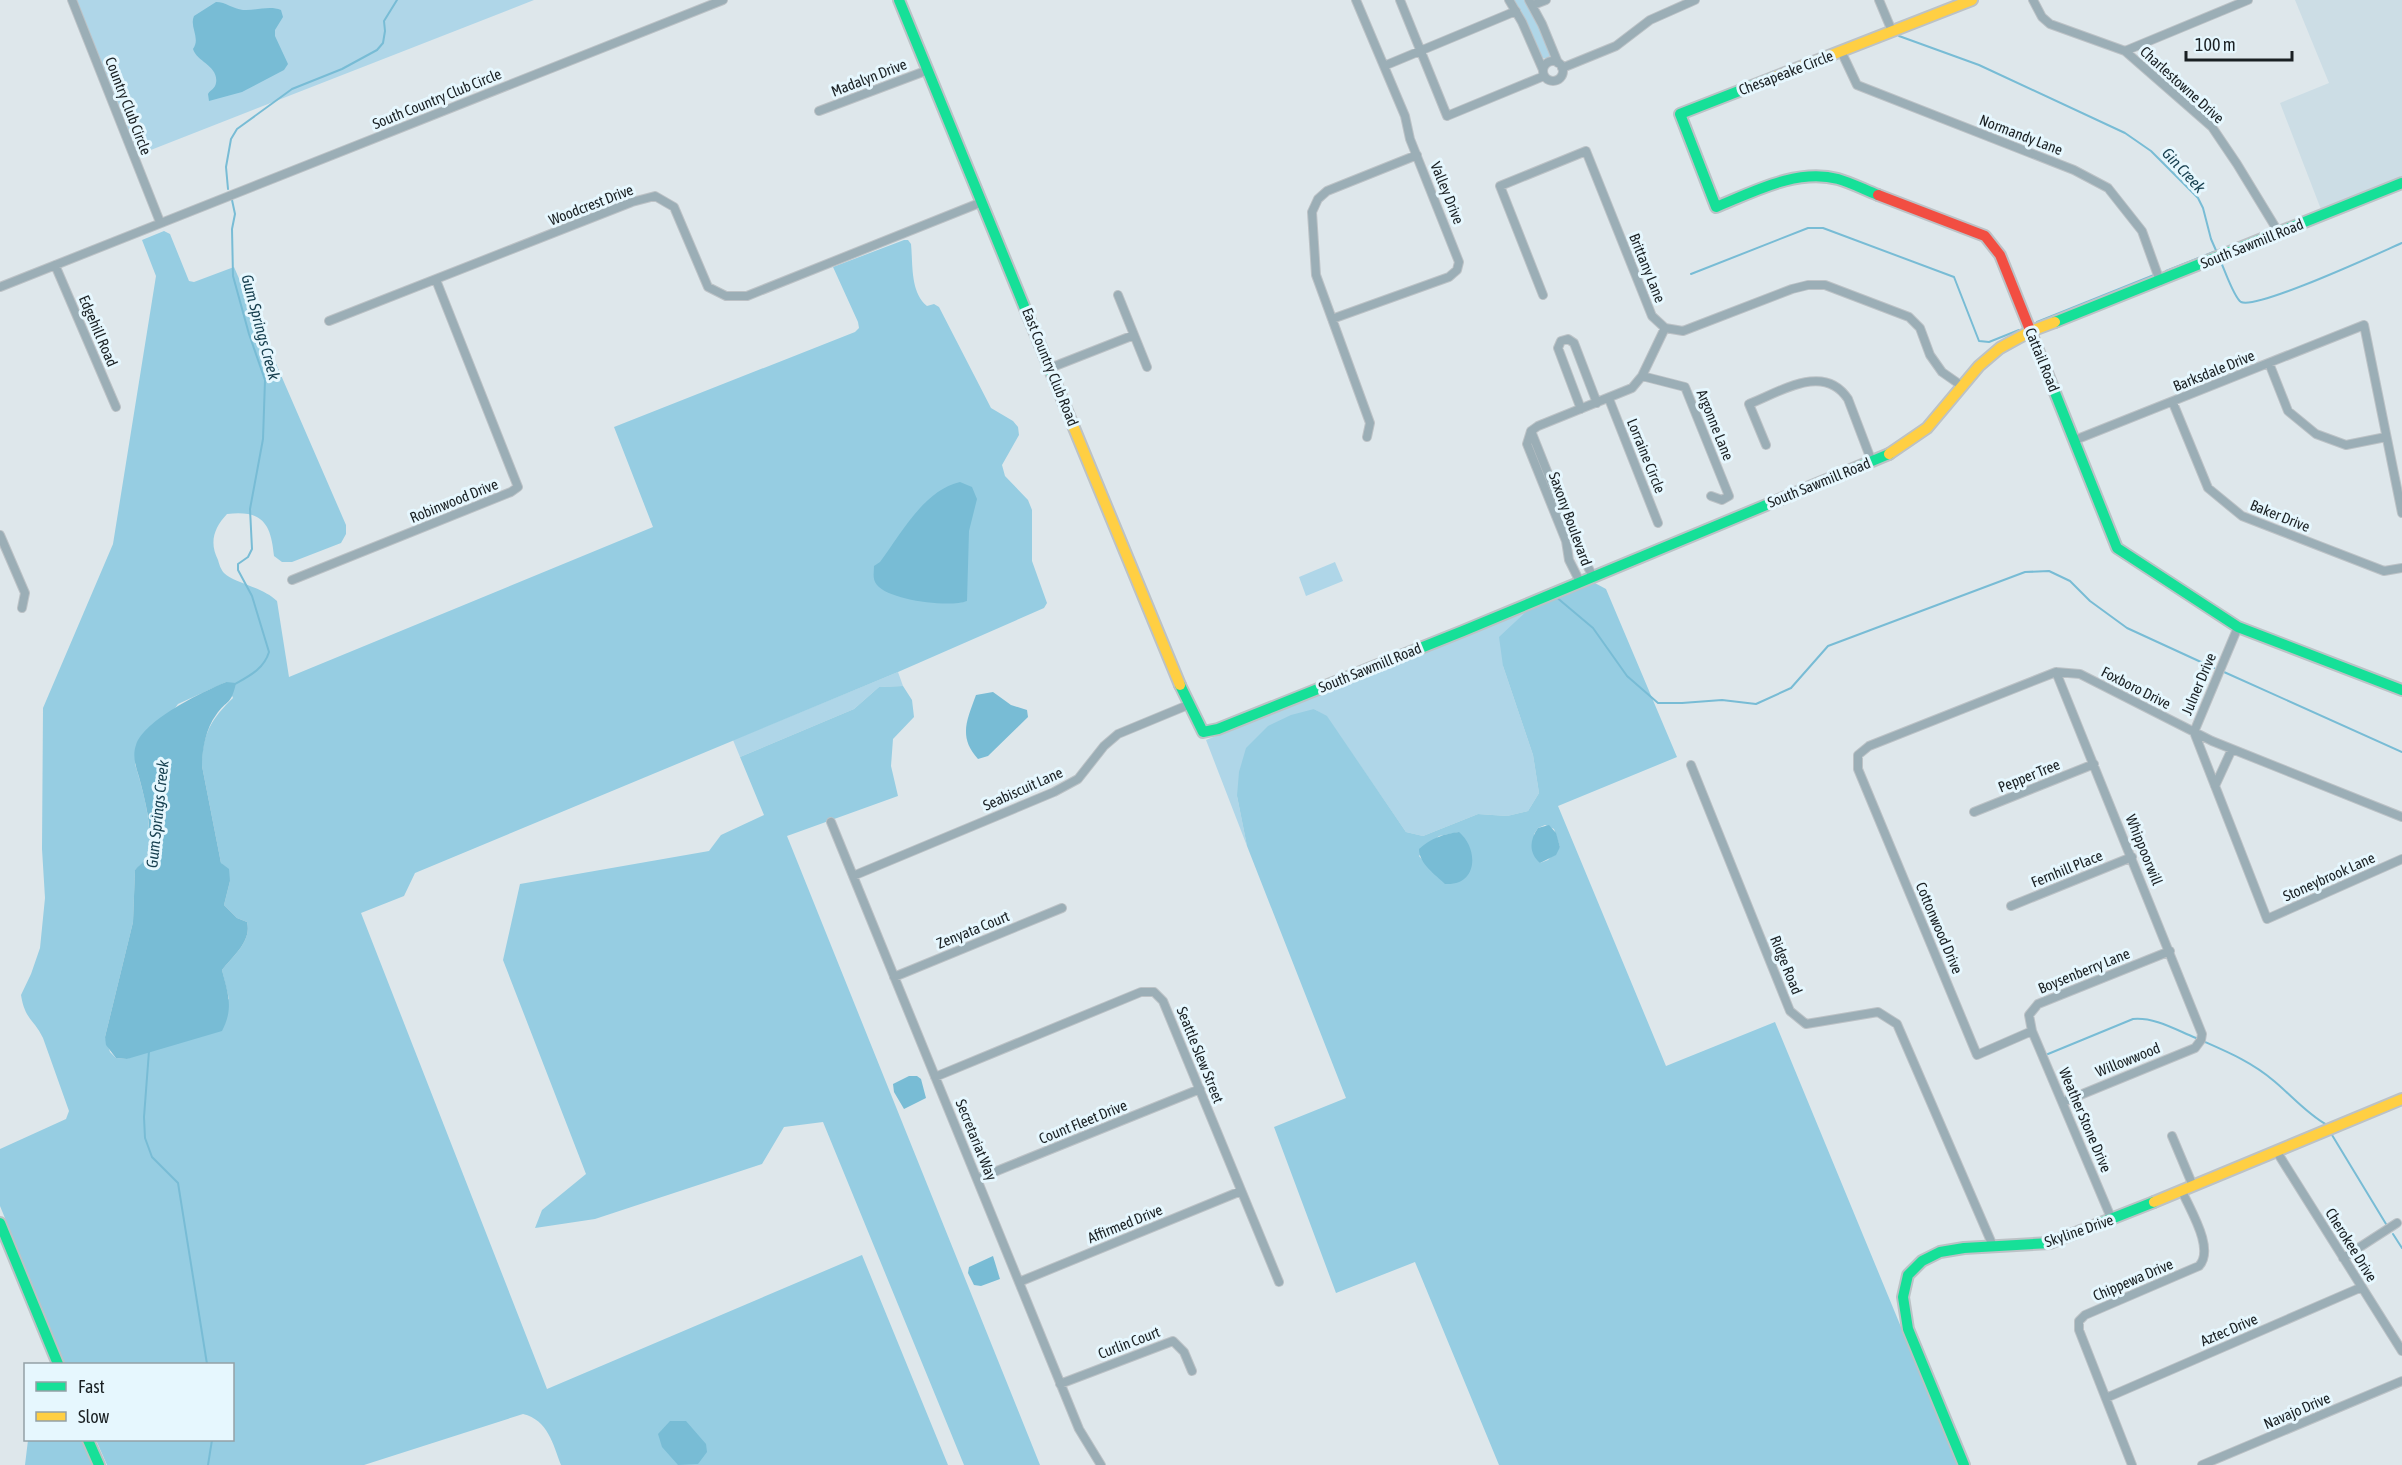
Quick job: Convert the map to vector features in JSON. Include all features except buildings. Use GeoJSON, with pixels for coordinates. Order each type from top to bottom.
{"type":"FeatureCollection","features":[{"type":"Feature","properties":{"kind":"street","name":"Country Club Circle"},"geometry":{"type":"LineString","coordinates":[[72,0],[160,222]]}},
{"type":"Feature","properties":{"kind":"street","name":"South Country Club Circle"},"geometry":{"type":"LineString","coordinates":[[0,287],[723,0]]}},
{"type":"Feature","properties":{"kind":"street","name":"East Country Club Road"},"geometry":{"type":"LineString","coordinates":[[899,0],[1188,705],[1203,732]]}},
{"type":"Feature","properties":{"kind":"street","name":"Valley Drive"},"geometry":{"type":"LineString","coordinates":[[1332,319],[1449,277],[1457,270],[1459,258],[1410,138],[1405,116],[1356,0]]}},
{"type":"Feature","properties":{"kind":"street"},"geometry":{"type":"LineString","coordinates":[[1400,0],[1448,116],[1543,73],[1549,62],[1560,66],[1616,46],[1650,20],[1695,0]]}},
{"type":"Feature","properties":{"kind":"street"},"geometry":{"type":"LineString","coordinates":[[1509,0],[1543,73],[1548,80],[1555,81],[1560,78],[1560,66],[1531,3],[1546,0]]}},
{"type":"Feature","properties":{"kind":"street"},"geometry":{"type":"LineString","coordinates":[[1879,0],[1892,31]]}},
{"type":"Feature","properties":{"kind":"street","name":"Chesapeake Circle"},"geometry":{"type":"LineString","coordinates":[[1680,114],[1972,0]]}},
{"type":"Feature","properties":{"kind":"street","name":"Charlestowne Drive"},"geometry":{"type":"LineString","coordinates":[[2033,0],[2042,17],[2050,24],[2125,51],[2212,128],[2238,164],[2279,233]]}},
{"type":"Feature","properties":{"kind":"street"},"geometry":{"type":"LineString","coordinates":[[2125,51],[2248,0]]}},
{"type":"Feature","properties":{"kind":"street"},"geometry":{"type":"LineString","coordinates":[[1384,66],[1516,11]]}},
{"type":"Feature","properties":{"kind":"street","name":"Normandy Lane"},"geometry":{"type":"LineString","coordinates":[[1841,51],[1857,85],[2074,170],[2108,188],[2142,231],[2160,281]]}},
{"type":"Feature","properties":{"kind":"street","name":"Madalyn Drive"},"geometry":{"type":"LineString","coordinates":[[819,111],[928,70]]}},
{"type":"Feature","properties":{"kind":"street","name":"Cattail Road"},"geometry":{"type":"LineString","coordinates":[[1680,114],[1716,207],[1796,177],[1823,177],[1837,179],[1976,231],[1992,242],[2000,255],[2117,548],[2238,627],[2402,690]]}},
{"type":"Feature","properties":{"kind":"street","name":"Brittany Lane"},"geometry":{"type":"LineString","coordinates":[[1543,295],[1500,186],[1587,151],[1652,316],[1665,328]]}},
{"type":"Feature","properties":{"kind":"street"},"geometry":{"type":"LineString","coordinates":[[1367,437],[1370,423],[1316,275],[1312,212],[1318,199],[1327,190],[1417,155]]}},
{"type":"Feature","properties":{"kind":"street","name":"South Sawmill Road"},"geometry":{"type":"LineString","coordinates":[[1203,732],[1218,729],[1872,462],[1920,435],[1979,366],[2000,348],[2031,331],[2402,183]]}},
{"type":"Feature","properties":{"kind":"street","name":"Woodcrest Drive"},"geometry":{"type":"LineString","coordinates":[[329,321],[632,202],[655,196],[674,207],[708,287],[726,297],[747,296],[982,202]]}},
{"type":"Feature","properties":{"kind":"street","name":"Edgehill Road"},"geometry":{"type":"LineString","coordinates":[[55,265],[116,407]]}},
{"type":"Feature","properties":{"kind":"street","name":"Robinwood Drive"},"geometry":{"type":"LineString","coordinates":[[292,580],[511,492],[518,487],[436,280]]}},
{"type":"Feature","properties":{"kind":"street"},"geometry":{"type":"LineString","coordinates":[[1531,431],[1538,426],[1632,388],[1642,376],[1665,328],[1683,331],[1808,285],[1826,285],[1909,318],[1920,328],[1930,355],[1942,372],[1962,386]]}},
{"type":"Feature","properties":{"kind":"street"},"geometry":{"type":"LineString","coordinates":[[1118,295],[1147,367]]}},
{"type":"Feature","properties":{"kind":"street","name":"Barksdale Drive"},"geometry":{"type":"LineString","coordinates":[[2075,440],[2173,403],[2364,325],[2386,437]]}},
{"type":"Feature","properties":{"kind":"street"},"geometry":{"type":"LineString","coordinates":[[1050,368],[1134,335]]}},
{"type":"Feature","properties":{"kind":"street"},"geometry":{"type":"LineString","coordinates":[[1581,409],[1558,348],[1561,341],[1568,339],[1574,343],[1597,403]]}},
{"type":"Feature","properties":{"kind":"street"},"geometry":{"type":"LineString","coordinates":[[2269,363],[2288,411],[2316,434],[2346,445],[2386,437],[2402,513]]}},
{"type":"Feature","properties":{"kind":"street","name":"Argonne Lane"},"geometry":{"type":"LineString","coordinates":[[1642,376],[1685,387],[1729,496],[1722,500],[1711,496]]}},
{"type":"Feature","properties":{"kind":"street"},"geometry":{"type":"LineString","coordinates":[[1766,445],[1749,404],[1801,384],[1819,380],[1828,381],[1842,391],[1872,462]]}},
{"type":"Feature","properties":{"kind":"street","name":"Lorraine Circle"},"geometry":{"type":"LineString","coordinates":[[1609,399],[1658,523]]}},
{"type":"Feature","properties":{"kind":"street","name":"Baker Drive"},"geometry":{"type":"LineString","coordinates":[[2173,403],[2208,488],[2242,516],[2384,571],[2402,568]]}},
{"type":"Feature","properties":{"kind":"street","name":"Saxony Boulevard"},"geometry":{"type":"LineString","coordinates":[[1531,431],[1574,539],[1593,577]]}},
{"type":"Feature","properties":{"kind":"street","name":"Saxony Boulevard"},"geometry":{"type":"LineString","coordinates":[[1531,431],[1527,444],[1564,535],[1569,560],[1580,582]]}},
{"type":"Feature","properties":{"kind":"street"},"geometry":{"type":"LineString","coordinates":[[0,535],[25,593],[22,608]]}},
{"type":"Feature","properties":{"kind":"street","name":"Julner Drive"},"geometry":{"type":"LineString","coordinates":[[2238,627],[2194,732],[2267,919]]}},
{"type":"Feature","properties":{"kind":"street","name":"Foxboro Drive"},"geometry":{"type":"LineString","coordinates":[[2056,672],[2080,674],[2232,749],[2402,817]]}},
{"type":"Feature","properties":{"kind":"street","name":"Cottonwood Drive"},"geometry":{"type":"LineString","coordinates":[[2032,1031],[1977,1054],[1858,769],[1858,755],[1869,746],[2056,672]]}},
{"type":"Feature","properties":{"kind":"street","name":"Whippoorwill"},"geometry":{"type":"LineString","coordinates":[[2056,672],[2201,1029],[2201,1040]]}},
{"type":"Feature","properties":{"kind":"street","name":"Seabiscuit Lane"},"geometry":{"type":"LineString","coordinates":[[853,876],[1054,792],[1077,779],[1104,746],[1118,734],[1188,705]]}},
{"type":"Feature","properties":{"kind":"street"},"geometry":{"type":"LineString","coordinates":[[2215,786],[2232,749]]}},
{"type":"Feature","properties":{"kind":"street","name":"Pepper Tree"},"geometry":{"type":"LineString","coordinates":[[1974,812],[2094,764]]}},
{"type":"Feature","properties":{"kind":"street","name":"Ridge Road"},"geometry":{"type":"LineString","coordinates":[[1691,765],[1790,1011],[1806,1024],[1878,1012],[1897,1024],[1993,1246]]}},
{"type":"Feature","properties":{"kind":"street","name":"Secretariat Way"},"geometry":{"type":"LineString","coordinates":[[831,822],[1060,1384],[1079,1429],[1101,1465]]}},
{"type":"Feature","properties":{"kind":"street","name":"Fernhill Place"},"geometry":{"type":"LineString","coordinates":[[2012,906],[2132,857]]}},
{"type":"Feature","properties":{"kind":"street","name":"Stoneybrook Lane"},"geometry":{"type":"LineString","coordinates":[[2267,919],[2402,859]]}},
{"type":"Feature","properties":{"kind":"street","name":"Zenyata Court"},"geometry":{"type":"LineString","coordinates":[[894,977],[1062,909]]}},
{"type":"Feature","properties":{"kind":"street","name":"Boysenberry Lane"},"geometry":{"type":"LineString","coordinates":[[2032,1031],[2029,1015],[2038,1004],[2170,951]]}},
{"type":"Feature","properties":{"kind":"street","name":"Seattle Slew Street"},"geometry":{"type":"LineString","coordinates":[[935,1077],[1141,993],[1154,992],[1163,1001],[1279,1282]]}},
{"type":"Feature","properties":{"kind":"street","name":"Weather Stone Drive"},"geometry":{"type":"LineString","coordinates":[[2032,1031],[2112,1220]]}},
{"type":"Feature","properties":{"kind":"street","name":"Willowwood"},"geometry":{"type":"LineString","coordinates":[[2063,1102],[2195,1048],[2201,1040]]}},
{"type":"Feature","properties":{"kind":"street","name":"Count Fleet Drive"},"geometry":{"type":"LineString","coordinates":[[977,1179],[1200,1089]]}},
{"type":"Feature","properties":{"kind":"street","name":"Skyline Drive"},"geometry":{"type":"LineString","coordinates":[[1964,1465],[1908,1329],[1902,1298],[1907,1276],[1929,1255],[1964,1247],[2050,1243],[2112,1220],[2402,1099]]}},
{"type":"Feature","properties":{"kind":"street"},"geometry":{"type":"LineString","coordinates":[[2172,1136],[2193,1186]]}},
{"type":"Feature","properties":{"kind":"street","name":"Cherokee Drive"},"geometry":{"type":"LineString","coordinates":[[2277,1152],[2402,1351]]}},
{"type":"Feature","properties":{"kind":"street","name":"Affirmed Drive"},"geometry":{"type":"LineString","coordinates":[[1019,1282],[1241,1191]]}},
{"type":"Feature","properties":{"kind":"street","name":"Chippewa Drive"},"geometry":{"type":"LineString","coordinates":[[2132,1465],[2079,1330],[2079,1321],[2085,1315],[2199,1266],[2204,1261],[2206,1256],[2204,1242],[2182,1191]]}},
{"type":"Feature","properties":{"kind":"street"},"geometry":{"type":"LineString","coordinates":[[0,1223],[57,1363]]}},
{"type":"Feature","properties":{"kind":"street"},"geometry":{"type":"LineString","coordinates":[[2343,1258],[2397,1223]]}},
{"type":"Feature","properties":{"kind":"street","name":"Aztec Drive"},"geometry":{"type":"LineString","coordinates":[[2106,1398],[2362,1287]]}},
{"type":"Feature","properties":{"kind":"street","name":"Curlin Court"},"geometry":{"type":"LineString","coordinates":[[1060,1384],[1173,1341],[1184,1352],[1192,1371]]}},
{"type":"Feature","properties":{"kind":"street","name":"Navajo Drive"},"geometry":{"type":"LineString","coordinates":[[2202,1465],[2402,1381]]}},
{"type":"Feature","properties":{"kind":"street"},"geometry":{"type":"LineString","coordinates":[[88,1441],[99,1465]]}},
{"type":"Feature","properties":{"kind":"shaded area"},"geometry":{"type":"Polygon","coordinates":[[[75,0],[534,0],[138,155],[75,0]]]}},
{"type":"Feature","properties":{"kind":"shaded area"},"geometry":{"type":"Polygon","coordinates":[[[1513,0],[1525,0],[1551,54],[1548,59],[1542,58],[1513,0]]]}},
{"type":"Feature","properties":{"kind":"shaded area"},"geometry":{"type":"Polygon","coordinates":[[[2295,0],[2402,0],[2402,179],[2322,212],[2280,103],[2329,83],[2295,0]]]}},
{"type":"Feature","properties":{"kind":"shaded area"},"geometry":{"type":"Polygon","coordinates":[[[164,231],[170,234],[189,281],[194,282],[234,267],[346,525],[346,534],[341,543],[292,562],[282,562],[274,556],[267,527],[262,521],[249,514],[227,514],[216,530],[213,541],[215,553],[223,572],[277,601],[289,677],[653,527],[614,427],[855,332],[859,328],[858,322],[833,267],[904,240],[908,240],[911,244],[913,277],[922,300],[927,306],[934,304],[939,307],[991,408],[1013,421],[1018,427],[1019,435],[1002,465],[1005,476],[1028,500],[1032,510],[1032,561],[1047,603],[1044,608],[898,672],[415,873],[404,896],[361,913],[547,1389],[862,1255],[948,1465],[561,1465],[544,1427],[523,1414],[364,1465],[107,1465],[96,1441],[234,1441],[234,1363],[65,1363],[0,1206],[0,1149],[66,1119],[69,1111],[43,1038],[27,1015],[21,995],[40,948],[45,898],[42,849],[43,708],[113,544],[156,276],[142,240],[164,231]],[[226,682],[178,704],[135,764],[147,809],[149,844],[146,857],[135,870],[133,922],[105,1037],[110,1052],[116,1058],[127,1059],[229,999],[222,970],[244,942],[248,929],[247,922],[237,918],[224,905],[230,881],[221,863],[202,766],[206,736],[219,713],[233,698],[226,682]]]}},
{"type":"Feature","properties":{"kind":"shaded area"},"geometry":{"type":"Polygon","coordinates":[[[1335,562],[1343,581],[1306,596],[1299,577],[1335,562]]]}},
{"type":"Feature","properties":{"kind":"shaded area"},"geometry":{"type":"Polygon","coordinates":[[[1593,582],[1606,589],[1677,757],[1558,806],[1666,1066],[1775,1022],[1958,1465],[1499,1465],[1415,1262],[1336,1293],[1274,1127],[1346,1098],[1247,846],[1237,796],[1239,772],[1246,748],[1268,726],[1291,715],[1314,709],[1327,716],[1406,832],[1423,836],[1478,814],[1507,816],[1528,811],[1539,793],[1533,755],[1503,666],[1499,637],[1529,609],[1593,582]],[[1545,825],[1538,828],[1534,834],[1540,863],[1548,860],[1560,847],[1554,829],[1545,825]],[[1459,832],[1439,836],[1419,856],[1435,874],[1459,832]]]}},
{"type":"Feature","properties":{"kind":"shaded area"},"geometry":{"type":"Polygon","coordinates":[[[1529,609],[1503,666],[1533,755],[1539,793],[1528,811],[1507,816],[1478,814],[1423,836],[1406,832],[1327,717],[1314,709],[1237,796],[1247,846],[1206,740],[1529,609]]]}},
{"type":"Feature","properties":{"kind":"shaded area"},"geometry":{"type":"Polygon","coordinates":[[[898,672],[903,686],[879,687],[854,709],[740,757],[733,740],[898,672]]]}},
{"type":"Feature","properties":{"kind":"shaded area"},"geometry":{"type":"Polygon","coordinates":[[[903,686],[912,700],[914,717],[893,739],[891,766],[898,796],[787,836],[1040,1465],[964,1465],[823,1122],[784,1127],[762,1164],[595,1219],[535,1228],[542,1210],[586,1174],[503,960],[520,884],[709,851],[721,835],[764,815],[740,757],[854,709],[879,687],[903,686]]]}},
{"type":"Feature","properties":{"kind":"shaded area"},"geometry":{"type":"Polygon","coordinates":[[[28,1441],[82,1441],[93,1465],[25,1465],[28,1441]]]}},
{"type":"Feature","properties":{"kind":"water"},"geometry":{"type":"Polygon","coordinates":[[[216,2],[243,10],[272,8],[281,10],[283,17],[275,30],[275,36],[288,64],[284,70],[242,92],[209,101],[208,94],[215,87],[216,77],[211,68],[193,49],[196,41],[193,20],[194,16],[216,2]]]}},
{"type":"Feature","properties":{"kind":"water"},"geometry":{"type":"Polygon","coordinates":[[[960,482],[972,487],[977,499],[969,531],[967,601],[947,604],[920,601],[894,595],[877,585],[874,580],[874,566],[880,562],[905,526],[924,503],[935,494],[960,482]]]}},
{"type":"Feature","properties":{"kind":"water"},"geometry":{"type":"Polygon","coordinates":[[[226,682],[236,683],[230,699],[213,720],[207,733],[202,766],[221,863],[229,869],[230,881],[224,905],[237,918],[247,922],[248,929],[244,942],[222,970],[229,1001],[226,1023],[222,1031],[127,1059],[116,1058],[106,1045],[105,1037],[133,922],[135,870],[147,856],[150,837],[146,806],[135,761],[136,745],[150,726],[162,717],[189,700],[226,682]]]}},
{"type":"Feature","properties":{"kind":"water"},"geometry":{"type":"Polygon","coordinates":[[[993,692],[1011,705],[1027,710],[1028,717],[988,756],[978,759],[966,736],[967,720],[976,695],[993,692]]]}},
{"type":"Feature","properties":{"kind":"water"},"geometry":{"type":"Polygon","coordinates":[[[1549,825],[1556,833],[1560,847],[1556,855],[1540,863],[1532,851],[1532,842],[1538,828],[1549,825]]]}},
{"type":"Feature","properties":{"kind":"water"},"geometry":{"type":"Polygon","coordinates":[[[1459,832],[1470,848],[1472,865],[1464,879],[1456,883],[1445,884],[1422,860],[1419,849],[1438,837],[1459,832]]]}},
{"type":"Feature","properties":{"kind":"water"},"geometry":{"type":"Polygon","coordinates":[[[909,1076],[917,1076],[921,1079],[926,1098],[904,1109],[894,1092],[893,1084],[909,1076]]]}},
{"type":"Feature","properties":{"kind":"water"},"geometry":{"type":"Polygon","coordinates":[[[993,1256],[1000,1279],[981,1286],[974,1285],[968,1273],[969,1267],[993,1256]]]}},
{"type":"Feature","properties":{"kind":"water"},"geometry":{"type":"Polygon","coordinates":[[[670,1421],[686,1421],[706,1444],[707,1452],[698,1464],[678,1465],[662,1447],[658,1434],[670,1421]]]}},
{"type":"Feature","properties":{"kind":"waterway"},"geometry":{"type":"LineString","coordinates":[[228,189],[226,167],[231,139],[237,129],[292,89],[342,69],[377,50],[383,43],[384,21],[397,0]]}},
{"type":"Feature","properties":{"kind":"waterway","name":"Gin Creek"},"geometry":{"type":"LineString","coordinates":[[1899,36],[1979,65],[2125,133],[2151,151],[2198,198],[2218,255]]}},
{"type":"Feature","properties":{"kind":"waterway","name":"Gum Springs Creek"},"geometry":{"type":"LineString","coordinates":[[232,200],[235,214],[232,229],[233,276],[265,380],[263,439],[250,509],[252,549],[248,557],[238,564],[238,570],[252,596],[269,652],[260,667],[235,684]]}},
{"type":"Feature","properties":{"kind":"waterway"},"geometry":{"type":"LineString","coordinates":[[1691,274],[1808,228],[1823,228],[1954,277],[1979,341],[1989,342],[2019,330]]}},
{"type":"Feature","properties":{"kind":"waterway","name":"Gin Creek"},"geometry":{"type":"LineString","coordinates":[[2220,260],[2238,299],[2241,302],[2252,302],[2293,289],[2402,243]]}},
{"type":"Feature","properties":{"kind":"waterway"},"geometry":{"type":"LineString","coordinates":[[2166,271],[2216,251]]}},
{"type":"Feature","properties":{"kind":"waterway"},"geometry":{"type":"LineString","coordinates":[[2037,322],[2154,275]]}},
{"type":"Feature","properties":{"kind":"waterway"},"geometry":{"type":"LineString","coordinates":[[1555,596],[1593,628],[1627,676],[1658,703],[1722,700],[1756,704],[1791,688],[1828,646],[2025,572],[2049,571],[2070,581],[2090,601],[2127,628],[2214,668]]}},
{"type":"Feature","properties":{"kind":"waterway"},"geometry":{"type":"LineString","coordinates":[[2224,672],[2402,752]]}},
{"type":"Feature","properties":{"kind":"waterway"},"geometry":{"type":"LineString","coordinates":[[2048,1054],[2133,1019],[2157,1022],[2196,1038]]}},
{"type":"Feature","properties":{"kind":"waterway"},"geometry":{"type":"LineString","coordinates":[[2205,1042],[2258,1069],[2313,1116],[2327,1125]]}},
{"type":"Feature","properties":{"kind":"waterway","name":"Gum Springs Creek"},"geometry":{"type":"LineString","coordinates":[[149,1051],[144,1117],[145,1138],[152,1157],[178,1183],[207,1363]]}},
{"type":"Feature","properties":{"kind":"waterway"},"geometry":{"type":"LineString","coordinates":[[2332,1135],[2386,1224]]}},
{"type":"Feature","properties":{"kind":"waterway"},"geometry":{"type":"LineString","coordinates":[[2393,1234],[2402,1248]]}},
{"type":"Feature","properties":{"kind":"waterway","name":"Gum Springs Creek"},"geometry":{"type":"LineString","coordinates":[[208,1465],[212,1441]]}},
{"type":"Feature","properties":{"kind":"traffic: fast"},"geometry":{"type":"LineString","coordinates":[[899,0],[1053,377]]}},
{"type":"Feature","properties":{"kind":"traffic: fast"},"geometry":{"type":"LineString","coordinates":[[1775,77],[1680,114],[1716,207],[1776,183],[1807,177],[1823,176],[1838,179],[1878,195]]}},
{"type":"Feature","properties":{"kind":"traffic: fast"},"geometry":{"type":"LineString","coordinates":[[2055,322],[2402,183]]}},
{"type":"Feature","properties":{"kind":"traffic: fast"},"geometry":{"type":"LineString","coordinates":[[2032,335],[2117,548],[2238,627],[2402,690]]}},
{"type":"Feature","properties":{"kind":"traffic: fast"},"geometry":{"type":"LineString","coordinates":[[1180,685],[1203,732],[1218,729],[1463,631],[1889,454]]}},
{"type":"Feature","properties":{"kind":"traffic: fast"},"geometry":{"type":"LineString","coordinates":[[1964,1465],[1908,1329],[1903,1297],[1908,1275],[1922,1261],[1940,1252],[1964,1248],[2050,1243],[2154,1202]]}},
{"type":"Feature","properties":{"kind":"traffic: fast"},"geometry":{"type":"LineString","coordinates":[[0,1223],[58,1363]]}},
{"type":"Feature","properties":{"kind":"traffic: fast"},"geometry":{"type":"LineString","coordinates":[[88,1441],[99,1465]]}},
{"type":"Feature","properties":{"kind":"traffic: slow"},"geometry":{"type":"LineString","coordinates":[[1775,77],[1972,0]]}},
{"type":"Feature","properties":{"kind":"traffic: slow"},"geometry":{"type":"LineString","coordinates":[[1889,454],[1927,428],[1979,366],[2000,348],[2031,331],[2055,322]]}},
{"type":"Feature","properties":{"kind":"traffic: slow"},"geometry":{"type":"LineString","coordinates":[[1053,377],[1180,685]]}},
{"type":"Feature","properties":{"kind":"traffic: slow"},"geometry":{"type":"LineString","coordinates":[[2154,1202],[2402,1099]]}},
{"type":"Feature","properties":{"kind":"traffic: jam"},"geometry":{"type":"LineString","coordinates":[[1878,195],[1985,236],[2000,255],[2032,335]]}}]}
